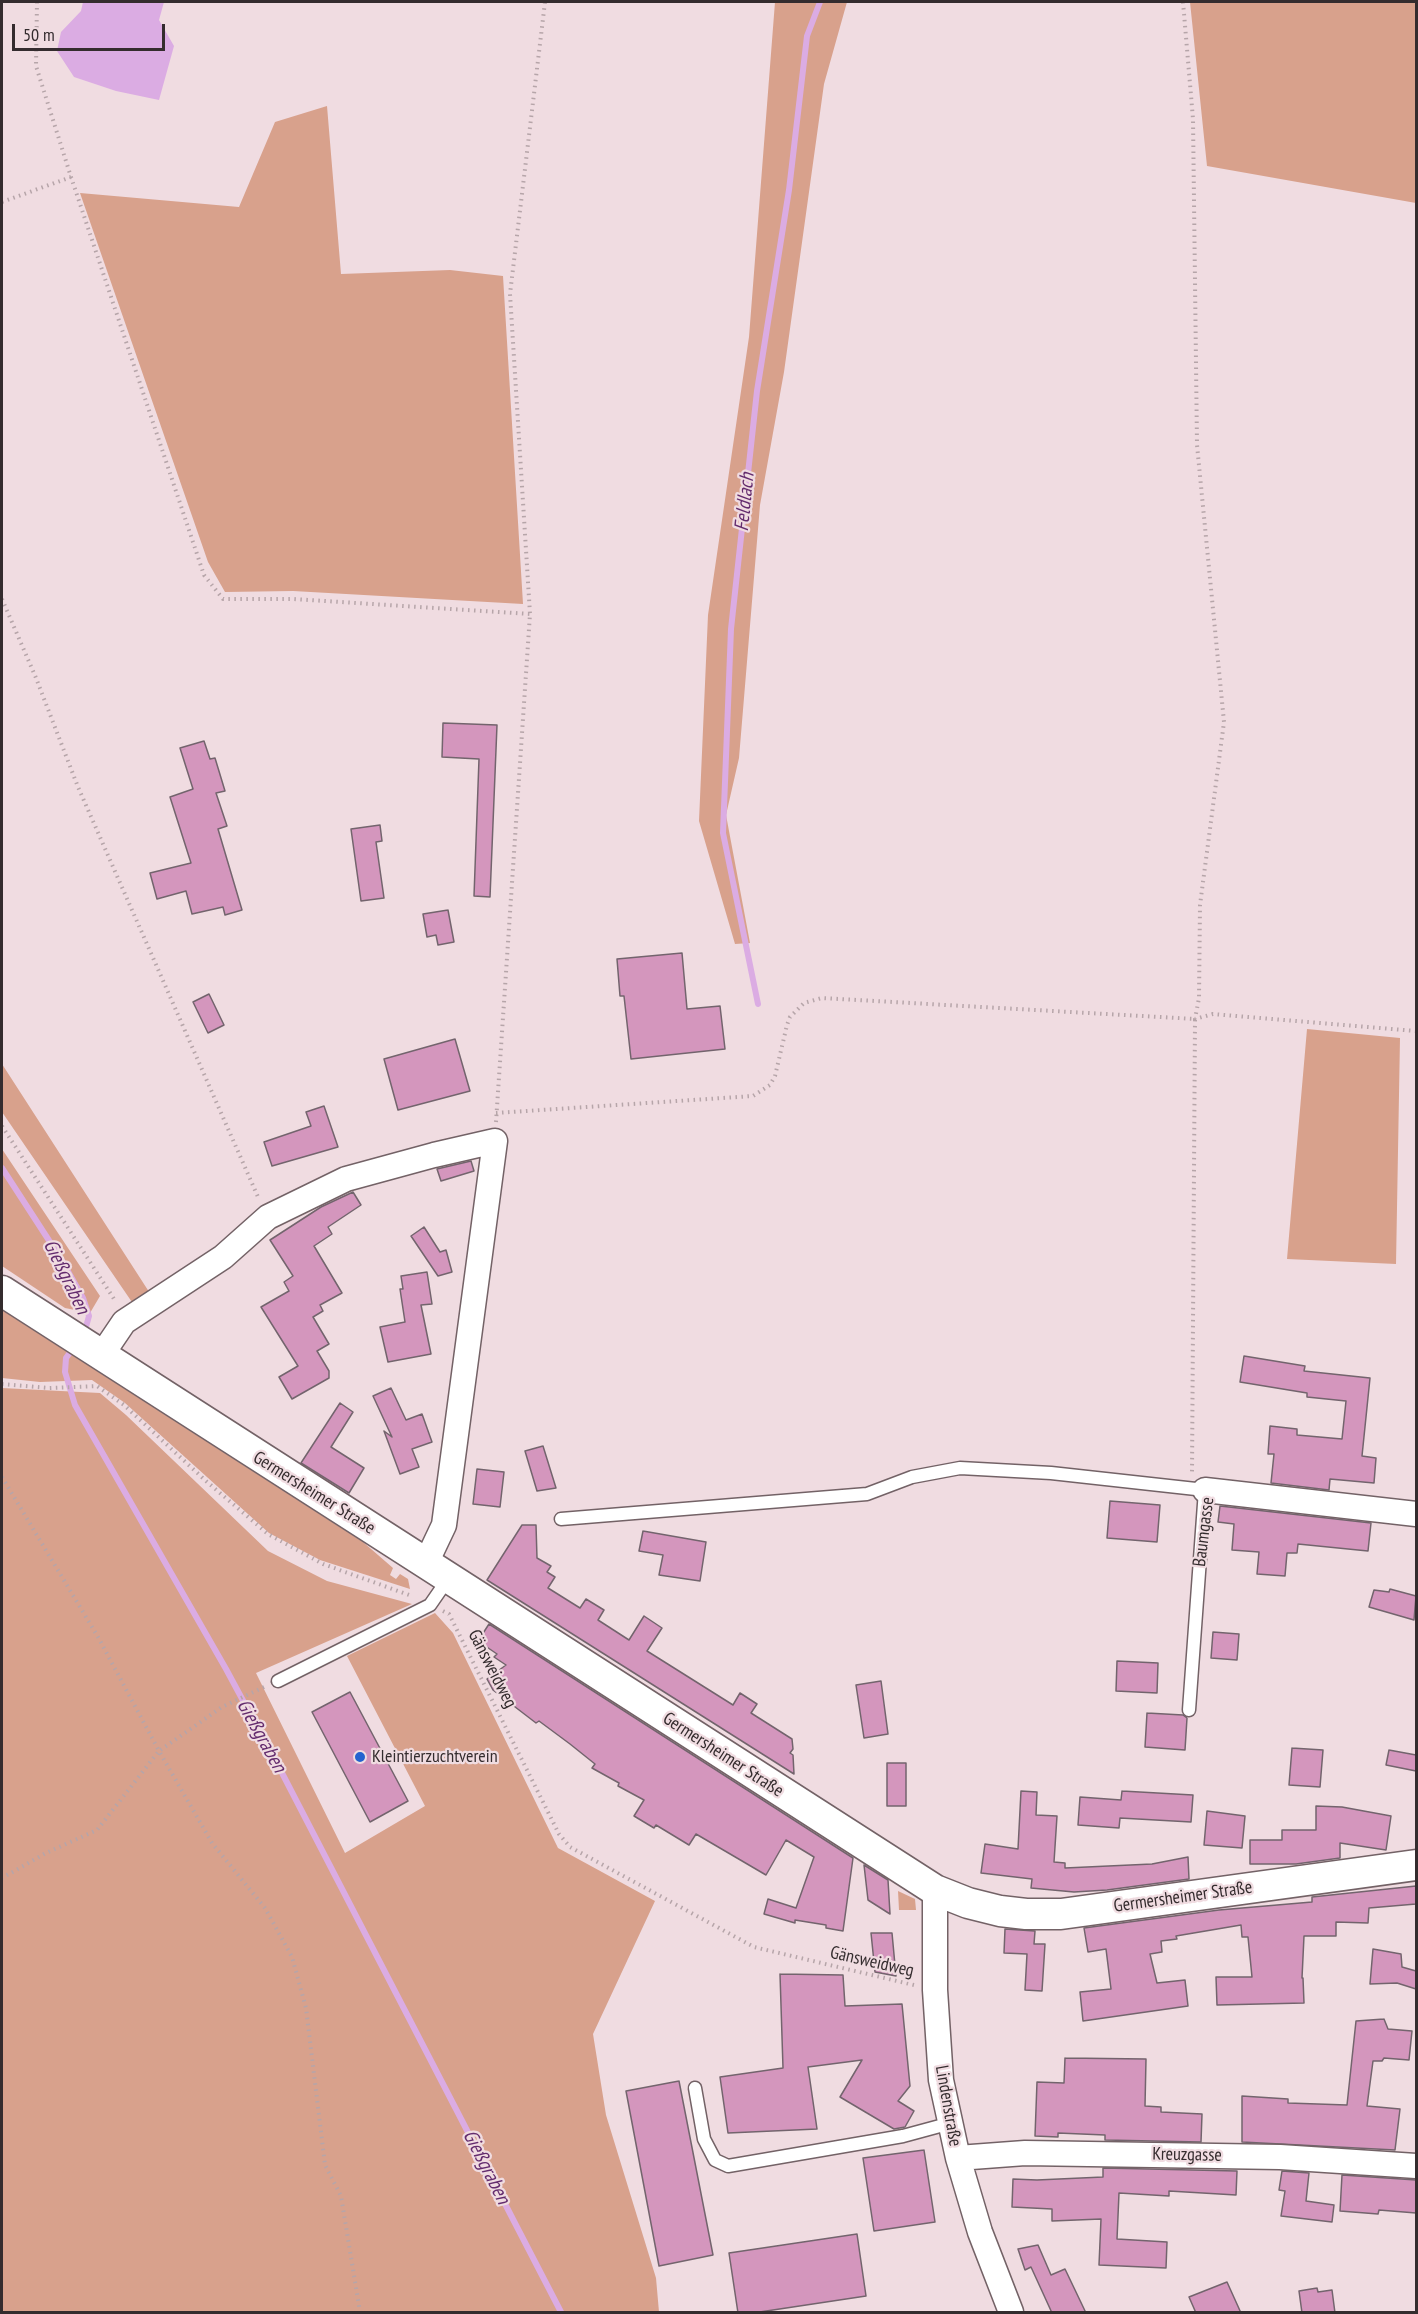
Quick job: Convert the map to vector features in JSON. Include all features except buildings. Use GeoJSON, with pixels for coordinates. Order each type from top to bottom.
{"type":"FeatureCollection","features":[{"type":"Feature","properties":{"kind":"street"},"geometry":{"type":"LineString","coordinates":[[97,1354],[124,1322],[223,1257],[268,1217],[346,1179],[495,1141],[437,1571]]}},
{"type":"Feature","properties":{"kind":"street","name":"Germersheimer Straße"},"geometry":{"type":"LineString","coordinates":[[2,1292],[935,1890],[968,1903],[1000,1911],[1061,1914],[1416,1865]]}},
{"type":"Feature","properties":{"kind":"street","name":"Baumgasse"},"geometry":{"type":"LineString","coordinates":[[1198,1489],[1416,1514]]}},
{"type":"Feature","properties":{"kind":"street","name":"Lindenstraße"},"geometry":{"type":"LineString","coordinates":[[935,1890],[934,1990],[941,2080],[958,2158],[980,2232],[1011,2313]]}},
{"type":"Feature","properties":{"kind":"street","name":"Kreuzgasse"},"geometry":{"type":"LineString","coordinates":[[958,2158],[1025,2153],[1257,2156],[1416,2166]]}},
{"type":"Feature","properties":{"kind":"lane"},"geometry":{"type":"LineString","coordinates":[[561,1519],[867,1494],[912,1477],[960,1468],[1051,1473],[1198,1489]]}},
{"type":"Feature","properties":{"kind":"lane","name":"Baumgasse"},"geometry":{"type":"LineString","coordinates":[[1189,1710],[1198,1489]]}},
{"type":"Feature","properties":{"kind":"lane"},"geometry":{"type":"LineString","coordinates":[[278,1681],[430,1605],[437,1571]]}},
{"type":"Feature","properties":{"kind":"lane"},"geometry":{"type":"LineString","coordinates":[[695,2088],[704,2139],[715,2160],[728,2166],[921,2133],[951,2123]]}},
{"type":"Feature","properties":{"kind":"path"},"geometry":{"type":"LineString","coordinates":[[37,2],[36,66],[204,575],[222,599],[293,599],[530,614]]}},
{"type":"Feature","properties":{"kind":"path"},"geometry":{"type":"LineString","coordinates":[[495,1141],[530,614],[510,294],[545,2]]}},
{"type":"Feature","properties":{"kind":"path"},"geometry":{"type":"LineString","coordinates":[[1183,2],[1193,119],[1197,445],[1224,722],[1200,905],[1198,998],[1195,1019],[1198,1489]]}},
{"type":"Feature","properties":{"kind":"path"},"geometry":{"type":"LineString","coordinates":[[2,202],[71,177]]}},
{"type":"Feature","properties":{"kind":"path"},"geometry":{"type":"LineString","coordinates":[[2,599],[36,678],[78,787],[268,1217]]}},
{"type":"Feature","properties":{"kind":"path"},"geometry":{"type":"LineString","coordinates":[[496,1113],[753,1096],[770,1085],[775,1076],[790,1017],[804,1003],[822,998],[1195,1019],[1213,1014],[1416,1031]]}},
{"type":"Feature","properties":{"kind":"path"},"geometry":{"type":"LineString","coordinates":[[2,1126],[115,1298],[124,1322]]}},
{"type":"Feature","properties":{"kind":"path","name":"Gänsweidweg"},"geometry":{"type":"LineString","coordinates":[[2,1383],[49,1388],[97,1386],[124,1405],[206,1481],[268,1534],[322,1564],[414,1596],[449,1614],[560,1834],[570,1847],[754,1947],[934,1990]]}},
{"type":"Feature","properties":{"kind":"path"},"geometry":{"type":"LineString","coordinates":[[2,1477],[98,1637],[159,1751],[212,1843],[265,1908],[292,1957],[306,2008],[325,2165],[341,2196],[360,2313]]}},
{"type":"Feature","properties":{"kind":"path"},"geometry":{"type":"LineString","coordinates":[[2,1878],[46,1853],[97,1830],[159,1751],[222,1707],[252,1693]]}},
{"type":"Feature","properties":{"kind":"shaded area"},"geometry":{"type":"Polygon","coordinates":[[[83,2],[164,2],[159,20],[174,46],[159,100],[116,91],[74,77],[57,51],[61,32],[81,11],[83,2]]]}},
{"type":"Feature","properties":{"kind":"shaded area"},"geometry":{"type":"Polygon","coordinates":[[[775,2],[847,2],[824,84],[784,372],[760,505],[739,758],[726,815],[750,943],[735,944],[699,821],[708,615],[749,337],[775,2]]]}},
{"type":"Feature","properties":{"kind":"shaded area"},"geometry":{"type":"Polygon","coordinates":[[[1190,2],[1416,2],[1416,203],[1207,166],[1190,2]]]}},
{"type":"Feature","properties":{"kind":"shaded area"},"geometry":{"type":"Polygon","coordinates":[[[327,106],[341,274],[450,270],[503,276],[523,604],[293,591],[225,592],[208,562],[80,193],[239,207],[275,122],[327,106]]]}},
{"type":"Feature","properties":{"kind":"shaded area"},"geometry":{"type":"Polygon","coordinates":[[[1307,1029],[1400,1038],[1396,1264],[1287,1259],[1307,1029]]]}},
{"type":"Feature","properties":{"kind":"shaded area"},"geometry":{"type":"Polygon","coordinates":[[[2,1064],[153,1298],[136,1308],[2,1112],[2,1064]]]}},
{"type":"Feature","properties":{"kind":"shaded area"},"geometry":{"type":"Polygon","coordinates":[[[2,1149],[100,1296],[90,1313],[65,1308],[2,1266],[2,1149]]]}},
{"type":"Feature","properties":{"kind":"shaded area"},"geometry":{"type":"Polygon","coordinates":[[[2,1310],[363,1542],[393,1568],[390,1575],[396,1579],[400,1574],[408,1579],[410,1589],[320,1560],[269,1533],[125,1403],[92,1380],[40,1382],[2,1378],[2,1310]]]}},
{"type":"Feature","properties":{"kind":"shaded area"},"geometry":{"type":"Polygon","coordinates":[[[2,1388],[100,1393],[268,1551],[327,1581],[412,1604],[256,1673],[345,1853],[425,1806],[347,1656],[435,1613],[453,1633],[558,1848],[655,1901],[593,2034],[606,2115],[656,2278],[659,2312],[2,2312],[2,1388]]]}},
{"type":"Feature","properties":{"kind":"shaded area"},"geometry":{"type":"Polygon","coordinates":[[[898,1891],[915,1899],[916,1910],[899,1910],[898,1891]]]}},
{"type":"Feature","properties":{"kind":"waterway","name":"Feldlach"},"geometry":{"type":"LineString","coordinates":[[758,1004],[723,833],[731,629],[757,391],[789,190],[807,36],[820,2]]}},
{"type":"Feature","properties":{"kind":"waterway","name":"Gießgraben"},"geometry":{"type":"LineString","coordinates":[[2,1168],[61,1259],[83,1298],[89,1316],[84,1334]]}},
{"type":"Feature","properties":{"kind":"waterway","name":"Gießgraben"},"geometry":{"type":"LineString","coordinates":[[74,1347],[66,1358],[65,1372],[75,1405],[226,1669],[281,1771],[561,2312]]}},
{"type":"Feature","properties":{"kind":"place","name":"Kleintierzuchtverein"},"geometry":{"type":"Point","coordinates":[360,1757]}}]}
